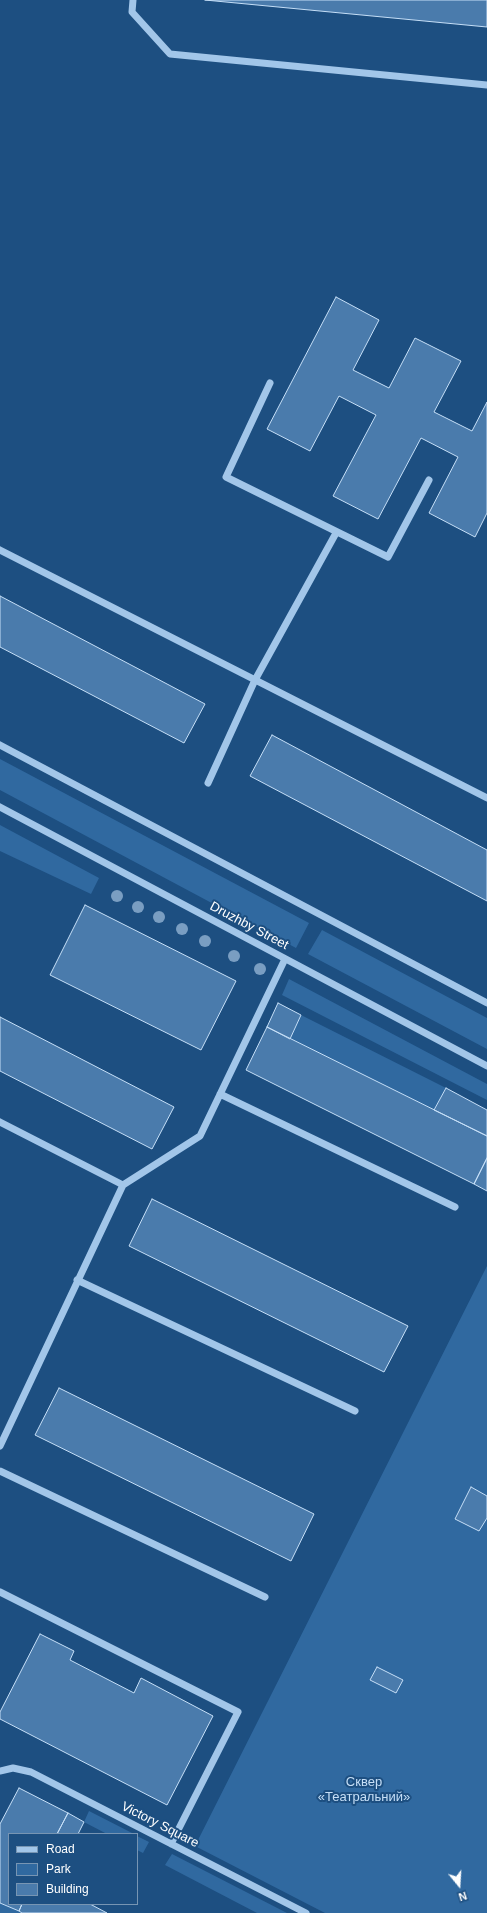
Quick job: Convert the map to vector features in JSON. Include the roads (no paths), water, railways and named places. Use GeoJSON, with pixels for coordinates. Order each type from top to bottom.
{"type":"FeatureCollection","features":[{"type":"Feature","properties":{"kind":"street"},"geometry":{"type":"LineString","coordinates":[[133,0],[132,12],[170,54],[487,85]]}},
{"type":"Feature","properties":{"kind":"street"},"geometry":{"type":"LineString","coordinates":[[270,383],[226,477],[336,533],[388,557],[429,480]]}},
{"type":"Feature","properties":{"kind":"street"},"geometry":{"type":"LineString","coordinates":[[208,783],[256,680],[336,533]]}},
{"type":"Feature","properties":{"kind":"street"},"geometry":{"type":"LineString","coordinates":[[0,550],[487,798]]}},
{"type":"Feature","properties":{"kind":"street"},"geometry":{"type":"LineString","coordinates":[[0,745],[487,1003]]}},
{"type":"Feature","properties":{"kind":"street","name":"Druzhby Street"},"geometry":{"type":"LineString","coordinates":[[0,807],[487,1066]]}},
{"type":"Feature","properties":{"kind":"street"},"geometry":{"type":"LineString","coordinates":[[0,1446],[123,1185],[200,1136],[285,959]]}},
{"type":"Feature","properties":{"kind":"street"},"geometry":{"type":"LineString","coordinates":[[220,1094],[455,1207]]}},
{"type":"Feature","properties":{"kind":"street"},"geometry":{"type":"LineString","coordinates":[[0,1122],[123,1185]]}},
{"type":"Feature","properties":{"kind":"street"},"geometry":{"type":"LineString","coordinates":[[77,1280],[354,1412]]}},
{"type":"Feature","properties":{"kind":"street"},"geometry":{"type":"LineString","coordinates":[[0,1472],[265,1597]]}},
{"type":"Feature","properties":{"kind":"street"},"geometry":{"type":"LineString","coordinates":[[0,1592],[238,1712],[171,1844]]}},
{"type":"Feature","properties":{"kind":"street","name":"Victory Square"},"geometry":{"type":"LineString","coordinates":[[0,1771],[13,1768],[31,1772],[306,1913]]}},
{"type":"Feature","properties":{"kind":"park label","name":"Сквер «Театральний»"},"geometry":{"type":"Point","coordinates":[364,1790]}}]}
